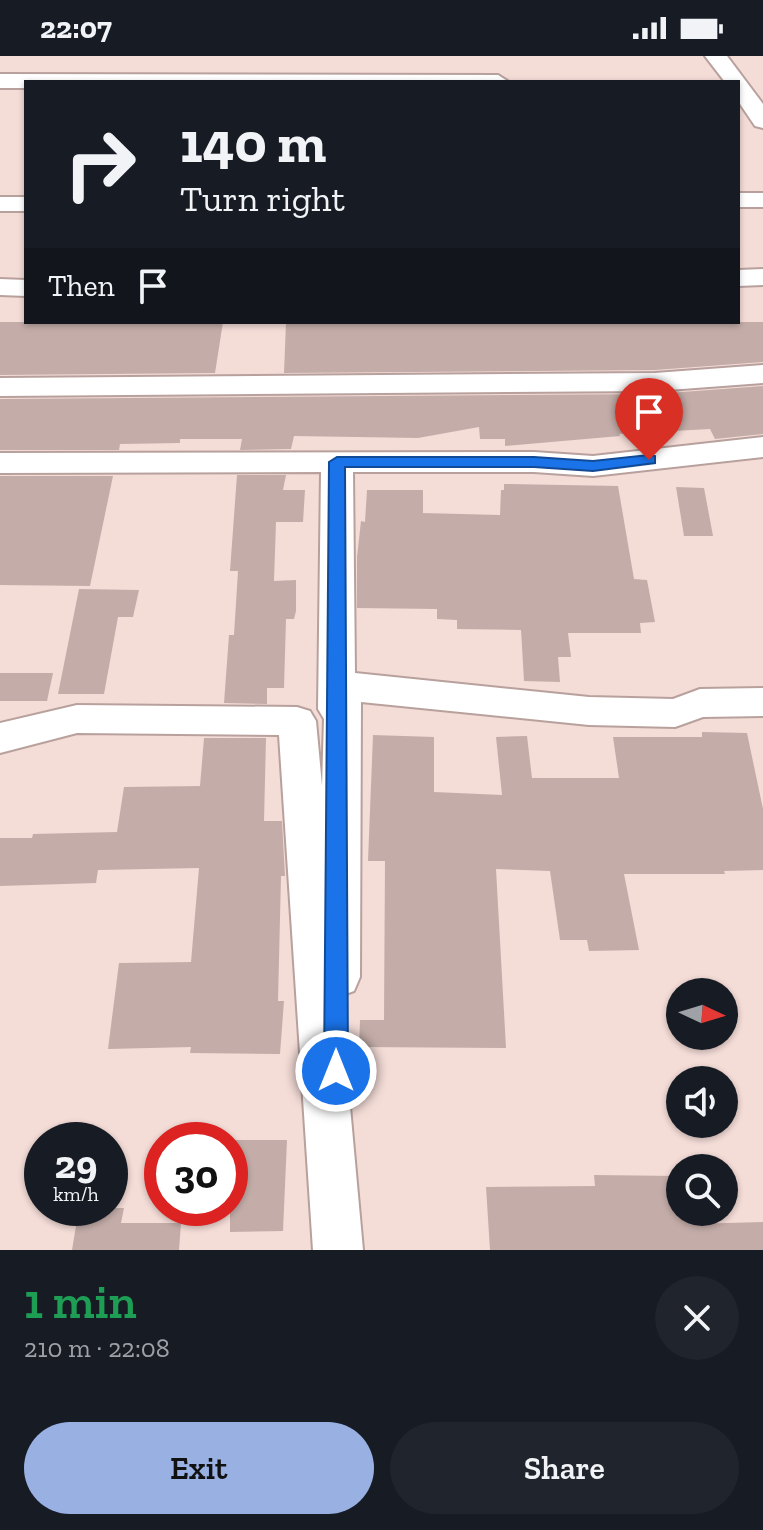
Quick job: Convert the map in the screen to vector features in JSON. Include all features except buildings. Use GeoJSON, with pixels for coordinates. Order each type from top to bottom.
{"type":"FeatureCollection","features":[{"type":"Feature","properties":{"kind":"street"},"geometry":{"type":"LineString","coordinates":[[716,56],[735,80]]}},
{"type":"Feature","properties":{"kind":"street"},"geometry":{"type":"LineString","coordinates":[[0,81],[24,81]]}},
{"type":"Feature","properties":{"kind":"street"},"geometry":{"type":"LineString","coordinates":[[740,87],[763,121]]}},
{"type":"Feature","properties":{"kind":"street"},"geometry":{"type":"LineString","coordinates":[[740,200],[763,200]]}},
{"type":"Feature","properties":{"kind":"street"},"geometry":{"type":"LineString","coordinates":[[0,204],[24,204]]}},
{"type":"Feature","properties":{"kind":"street"},"geometry":{"type":"LineString","coordinates":[[740,278],[763,277]]}},
{"type":"Feature","properties":{"kind":"street"},"geometry":{"type":"LineString","coordinates":[[0,287],[24,288]]}},
{"type":"Feature","properties":{"kind":"street"},"geometry":{"type":"LineString","coordinates":[[0,387],[655,382],[763,374]]}},
{"type":"Feature","properties":{"kind":"street"},"geometry":{"type":"LineString","coordinates":[[0,463],[534,462],[593,466],[763,447]]}},
{"type":"Feature","properties":{"kind":"street"},"geometry":{"type":"LineString","coordinates":[[337,462],[336,1071],[339,1250]]}},
{"type":"Feature","properties":{"kind":"street"},"geometry":{"type":"LineString","coordinates":[[336,1071],[343,686],[589,711],[675,713],[700,703],[763,702]]}},
{"type":"Feature","properties":{"kind":"street"},"geometry":{"type":"LineString","coordinates":[[0,738],[77,719],[297,721],[339,1250]]}},
{"type":"Feature","properties":{"kind":"route"},"geometry":{"type":"LineString","coordinates":[[336,1071],[337,462],[534,462],[593,466],[649,460]]}}]}
